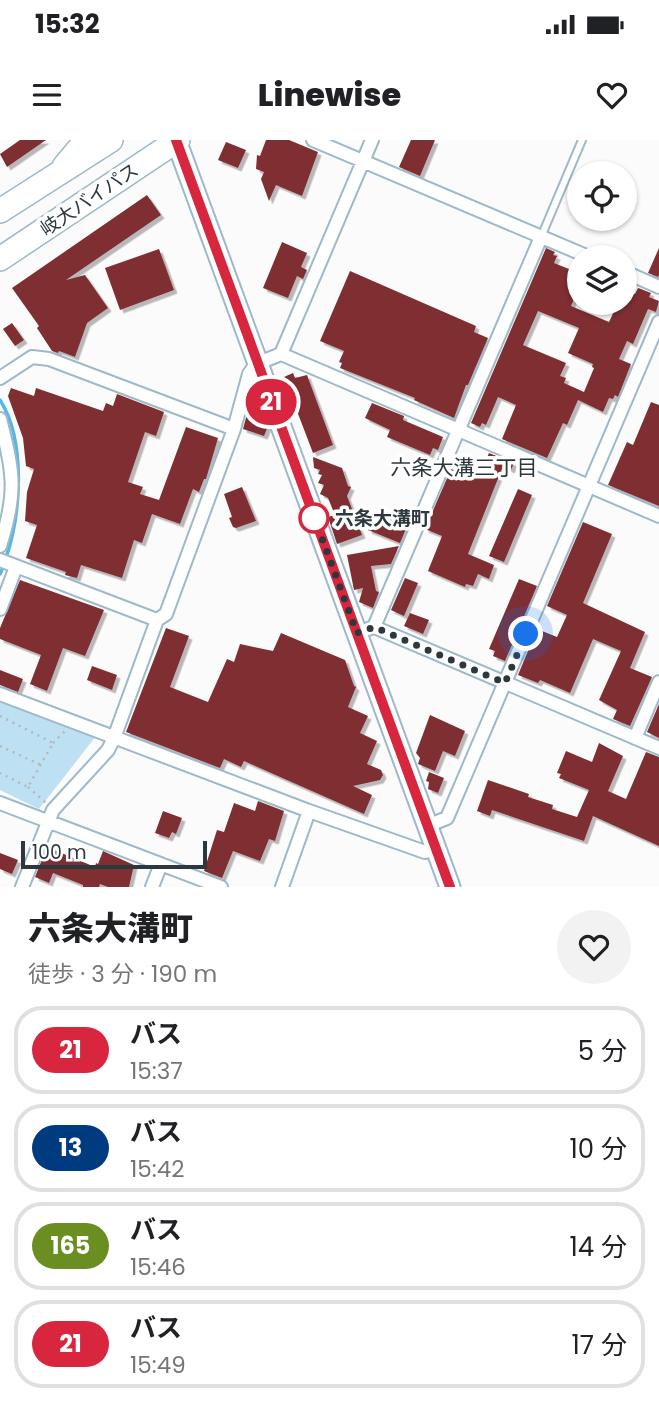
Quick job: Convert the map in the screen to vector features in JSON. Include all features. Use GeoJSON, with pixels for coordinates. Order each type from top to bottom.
{"type":"FeatureCollection","features":[{"type":"Feature","properties":{"kind":"highway","name":"岐大バイパス"},"geometry":{"type":"LineString","coordinates":[[0,211],[111,140]]}},
{"type":"Feature","properties":{"kind":"highway","name":"岐大バイパス"},"geometry":{"type":"LineString","coordinates":[[0,259],[177,140]]}},
{"type":"Feature","properties":{"kind":"main road"},"geometry":{"type":"LineString","coordinates":[[177,140],[256,364],[366,630],[450,887]]}},
{"type":"Feature","properties":{"kind":"street"},"geometry":{"type":"LineString","coordinates":[[48,180],[83,140]]}},
{"type":"Feature","properties":{"kind":"street"},"geometry":{"type":"LineString","coordinates":[[313,140],[567,248]]}},
{"type":"Feature","properties":{"kind":"street"},"geometry":{"type":"LineString","coordinates":[[281,354],[372,140]]}},
{"type":"Feature","properties":{"kind":"street"},"geometry":{"type":"LineString","coordinates":[[541,237],[458,430],[366,630],[505,683],[659,748]]}},
{"type":"Feature","properties":{"kind":"street"},"geometry":{"type":"LineString","coordinates":[[637,277],[659,287]]}},
{"type":"Feature","properties":{"kind":"street"},"geometry":{"type":"LineString","coordinates":[[428,826],[447,818],[659,322]]}},
{"type":"Feature","properties":{"kind":"street"},"geometry":{"type":"LineString","coordinates":[[22,887],[50,815],[108,750],[114,738],[157,620],[166,614],[234,429],[249,374],[256,364],[281,354],[659,516]]}},
{"type":"Feature","properties":{"kind":"street"},"geometry":{"type":"LineString","coordinates":[[0,377],[32,357],[49,359],[234,429]]}},
{"type":"Feature","properties":{"kind":"street"},"geometry":{"type":"LineString","coordinates":[[0,419],[9,454],[13,488],[8,521],[0,546]]}},
{"type":"Feature","properties":{"kind":"street"},"geometry":{"type":"LineString","coordinates":[[0,560],[157,620]]}},
{"type":"Feature","properties":{"kind":"street"},"geometry":{"type":"LineString","coordinates":[[0,609],[16,566]]}},
{"type":"Feature","properties":{"kind":"street"},"geometry":{"type":"LineString","coordinates":[[635,738],[659,682]]}},
{"type":"Feature","properties":{"kind":"street"},"geometry":{"type":"LineString","coordinates":[[0,694],[309,811],[425,852],[436,849]]}},
{"type":"Feature","properties":{"kind":"street"},"geometry":{"type":"LineString","coordinates":[[0,803],[50,815],[220,887]]}},
{"type":"Feature","properties":{"kind":"street"},"geometry":{"type":"LineString","coordinates":[[282,887],[309,811]]}},
{"type":"Feature","properties":{"kind":"street"},"geometry":{"type":"LineString","coordinates":[[152,887],[161,864]]}},
{"type":"Feature","properties":{"kind":"lane"},"geometry":{"type":"LineString","coordinates":[[541,237],[582,140]]}},
{"type":"Feature","properties":{"kind":"path"},"geometry":{"type":"LineString","coordinates":[[0,716],[53,743]]}},
{"type":"Feature","properties":{"kind":"path"},"geometry":{"type":"LineString","coordinates":[[28,787],[53,743],[73,722]]}},
{"type":"Feature","properties":{"kind":"path"},"geometry":{"type":"LineString","coordinates":[[0,746],[41,765]]}},
{"type":"Feature","properties":{"kind":"path"},"geometry":{"type":"LineString","coordinates":[[0,773],[28,787],[50,815]]}},
{"type":"Feature","properties":{"kind":"shaded area"},"geometry":{"type":"Polygon","coordinates":[[[0,698],[96,736],[39,809],[0,790],[0,698]]]}},
{"type":"Feature","properties":{"kind":"building"},"geometry":{"type":"Polygon","coordinates":[[[20,140],[46,140],[7,167],[0,154],[20,140]]]}},
{"type":"Feature","properties":{"kind":"building"},"geometry":{"type":"Polygon","coordinates":[[[266,140],[289,140],[318,152],[302,196],[276,185],[269,201],[261,179],[264,172],[256,169],[257,155],[260,156],[266,140]]]}},
{"type":"Feature","properties":{"kind":"building"},"geometry":{"type":"Polygon","coordinates":[[[411,140],[435,140],[420,176],[399,167],[411,140]]]}},
{"type":"Feature","properties":{"kind":"building"},"geometry":{"type":"Polygon","coordinates":[[[226,142],[246,150],[238,168],[218,160],[226,142]]]}},
{"type":"Feature","properties":{"kind":"building"},"geometry":{"type":"Polygon","coordinates":[[[147,195],[161,215],[66,280],[85,275],[108,308],[87,323],[75,357],[52,351],[37,328],[39,326],[12,288],[147,195]]]}},
{"type":"Feature","properties":{"kind":"building"},"geometry":{"type":"Polygon","coordinates":[[[282,242],[307,253],[301,267],[307,270],[303,279],[297,276],[288,298],[263,288],[282,242]]]}},
{"type":"Feature","properties":{"kind":"building"},"geometry":{"type":"Polygon","coordinates":[[[546,248],[555,252],[553,255],[557,256],[554,263],[567,268],[567,315],[592,315],[609,322],[612,315],[637,315],[638,288],[651,293],[649,297],[659,301],[656,312],[648,309],[633,344],[627,341],[619,359],[631,364],[618,397],[615,395],[613,399],[609,398],[603,412],[578,400],[567,425],[563,423],[547,458],[502,439],[516,405],[498,397],[486,425],[482,423],[480,427],[471,423],[546,248]],[[538,311],[523,345],[566,363],[560,376],[566,378],[564,383],[584,392],[594,368],[593,364],[568,353],[579,328],[538,311]]]}},
{"type":"Feature","properties":{"kind":"building"},"geometry":{"type":"Polygon","coordinates":[[[659,248],[659,275],[658,277],[648,273],[659,248]]]}},
{"type":"Feature","properties":{"kind":"building"},"geometry":{"type":"Polygon","coordinates":[[[159,249],[174,290],[120,310],[105,268],[159,249]]]}},
{"type":"Feature","properties":{"kind":"building"},"geometry":{"type":"Polygon","coordinates":[[[350,271],[476,326],[474,332],[488,338],[454,418],[414,400],[415,398],[340,368],[342,363],[339,362],[344,351],[320,341],[350,271]]]}},
{"type":"Feature","properties":{"kind":"building"},"geometry":{"type":"Polygon","coordinates":[[[12,323],[24,340],[15,346],[3,329],[12,323]]]}},
{"type":"Feature","properties":{"kind":"building"},"geometry":{"type":"Polygon","coordinates":[[[293,373],[295,378],[307,375],[333,445],[313,453],[284,377],[293,373]]]}},
{"type":"Feature","properties":{"kind":"building"},"geometry":{"type":"Polygon","coordinates":[[[11,388],[34,396],[36,388],[103,411],[106,403],[113,406],[117,394],[164,412],[156,436],[145,432],[128,482],[143,487],[140,494],[159,500],[186,427],[218,438],[206,479],[199,492],[193,489],[180,524],[152,514],[142,543],[134,540],[122,578],[81,565],[77,578],[26,558],[37,525],[25,521],[27,492],[34,469],[26,466],[23,438],[8,396],[11,388]]]}},
{"type":"Feature","properties":{"kind":"building"},"geometry":{"type":"Polygon","coordinates":[[[251,399],[258,402],[256,407],[262,409],[257,422],[268,426],[264,436],[243,429],[251,399]]]}},
{"type":"Feature","properties":{"kind":"building"},"geometry":{"type":"Polygon","coordinates":[[[651,402],[659,405],[659,506],[608,485],[627,442],[633,445],[651,402]]]}},
{"type":"Feature","properties":{"kind":"building"},"geometry":{"type":"Polygon","coordinates":[[[372,403],[443,437],[438,450],[433,448],[430,455],[387,437],[390,430],[365,418],[372,403]]]}},
{"type":"Feature","properties":{"kind":"building"},"geometry":{"type":"Polygon","coordinates":[[[489,453],[514,463],[511,470],[503,466],[468,554],[494,565],[489,579],[478,574],[473,586],[466,584],[465,587],[428,571],[442,536],[425,529],[451,469],[456,471],[457,466],[479,476],[489,453]]]}},
{"type":"Feature","properties":{"kind":"building"},"geometry":{"type":"Polygon","coordinates":[[[313,457],[342,468],[348,486],[351,487],[347,496],[362,535],[337,544],[328,517],[335,515],[328,498],[320,494],[324,485],[318,483],[322,475],[318,474],[320,470],[314,468],[313,457]]]}},
{"type":"Feature","properties":{"kind":"building"},"geometry":{"type":"Polygon","coordinates":[[[242,487],[256,521],[236,528],[229,518],[232,517],[224,494],[242,487]]]}},
{"type":"Feature","properties":{"kind":"building"},"geometry":{"type":"Polygon","coordinates":[[[518,489],[532,495],[504,562],[489,556],[518,489]]]}},
{"type":"Feature","properties":{"kind":"building"},"geometry":{"type":"Polygon","coordinates":[[[376,511],[408,524],[400,543],[368,530],[376,511]]]}},
{"type":"Feature","properties":{"kind":"building"},"geometry":{"type":"Polygon","coordinates":[[[583,522],[612,534],[583,603],[645,632],[630,668],[652,677],[630,726],[613,719],[617,710],[599,700],[621,651],[593,639],[570,693],[540,680],[538,683],[518,675],[537,629],[557,637],[567,615],[547,606],[583,522]]]}},
{"type":"Feature","properties":{"kind":"building"},"geometry":{"type":"Polygon","coordinates":[[[399,546],[391,564],[371,566],[376,591],[379,592],[373,608],[359,602],[363,588],[354,590],[347,555],[399,546]]]}},
{"type":"Feature","properties":{"kind":"building"},"geometry":{"type":"Polygon","coordinates":[[[405,578],[418,583],[404,616],[391,610],[405,578]]]}},
{"type":"Feature","properties":{"kind":"building"},"geometry":{"type":"Polygon","coordinates":[[[519,579],[537,586],[505,661],[493,656],[495,651],[489,649],[519,579]]]}},
{"type":"Feature","properties":{"kind":"building"},"geometry":{"type":"Polygon","coordinates":[[[20,580],[104,610],[85,656],[63,648],[47,691],[30,684],[41,655],[0,639],[0,628],[20,580]]]}},
{"type":"Feature","properties":{"kind":"building"},"geometry":{"type":"Polygon","coordinates":[[[410,613],[429,620],[423,634],[404,626],[410,613]]]}},
{"type":"Feature","properties":{"kind":"building"},"geometry":{"type":"Polygon","coordinates":[[[166,628],[189,636],[170,687],[208,702],[227,659],[234,662],[240,644],[273,651],[281,633],[345,660],[356,687],[348,707],[368,716],[360,733],[377,741],[367,764],[381,770],[383,775],[380,780],[353,786],[372,795],[364,814],[244,761],[241,767],[224,759],[220,768],[126,732],[166,628]]]}},
{"type":"Feature","properties":{"kind":"building"},"geometry":{"type":"Polygon","coordinates":[[[92,666],[117,675],[112,690],[87,680],[92,666]]]}},
{"type":"Feature","properties":{"kind":"building"},"geometry":{"type":"Polygon","coordinates":[[[0,670],[23,679],[18,692],[0,685],[0,670]]]}},
{"type":"Feature","properties":{"kind":"building"},"geometry":{"type":"Polygon","coordinates":[[[659,704],[659,738],[647,732],[659,704]]]}},
{"type":"Feature","properties":{"kind":"building"},"geometry":{"type":"Polygon","coordinates":[[[430,715],[465,731],[455,756],[443,751],[435,771],[418,764],[420,758],[416,753],[430,715]]]}},
{"type":"Feature","properties":{"kind":"building"},"geometry":{"type":"Polygon","coordinates":[[[599,743],[623,756],[608,791],[626,799],[646,752],[659,757],[659,846],[593,816],[584,841],[492,810],[490,816],[477,811],[488,780],[529,794],[528,797],[553,805],[552,809],[577,817],[589,790],[559,778],[561,774],[557,773],[566,751],[592,762],[599,743]]]}},
{"type":"Feature","properties":{"kind":"building"},"geometry":{"type":"Polygon","coordinates":[[[429,772],[444,778],[438,793],[428,789],[429,782],[426,781],[429,772]]]}},
{"type":"Feature","properties":{"kind":"building"},"geometry":{"type":"Polygon","coordinates":[[[258,801],[284,811],[275,841],[269,839],[260,861],[233,851],[222,878],[204,871],[217,830],[224,832],[234,803],[255,811],[258,801]]]}},
{"type":"Feature","properties":{"kind":"building"},"geometry":{"type":"Polygon","coordinates":[[[163,811],[182,818],[176,834],[172,832],[169,838],[155,833],[163,811]]]}},
{"type":"Feature","properties":{"kind":"building"},"geometry":{"type":"Polygon","coordinates":[[[47,847],[95,867],[103,851],[134,865],[129,887],[108,887],[100,884],[99,887],[83,887],[53,873],[49,883],[35,877],[47,847]]]}},
{"type":"Feature","properties":{"kind":"building"},"geometry":{"type":"Polygon","coordinates":[[[0,853],[18,860],[12,874],[0,869],[0,853]]]}},
{"type":"Feature","properties":{"kind":"waterway"},"geometry":{"type":"LineString","coordinates":[[0,400],[14,436],[18,478],[15,520],[6,558]]}},
{"type":"Feature","properties":{"kind":"waterway"},"geometry":{"type":"LineString","coordinates":[[0,574],[4,565]]}},
{"type":"Feature","properties":{"kind":"bus line","name":"21"},"geometry":{"type":"LineString","coordinates":[[176,140],[450,887]]}},
{"type":"Feature","properties":{"kind":"place","name":"六条大溝町"},"geometry":{"type":"Point","coordinates":[314,518]}},
{"type":"Feature","properties":{"kind":"district","name":"六条大溝三丁目"},"geometry":{"type":"Point","coordinates":[464,468]}},
{"type":"Feature","properties":{"kind":"route"},"geometry":{"type":"LineString","coordinates":[[314,518],[312,511],[357,633],[374,627],[505,683],[526,634]]}}]}
